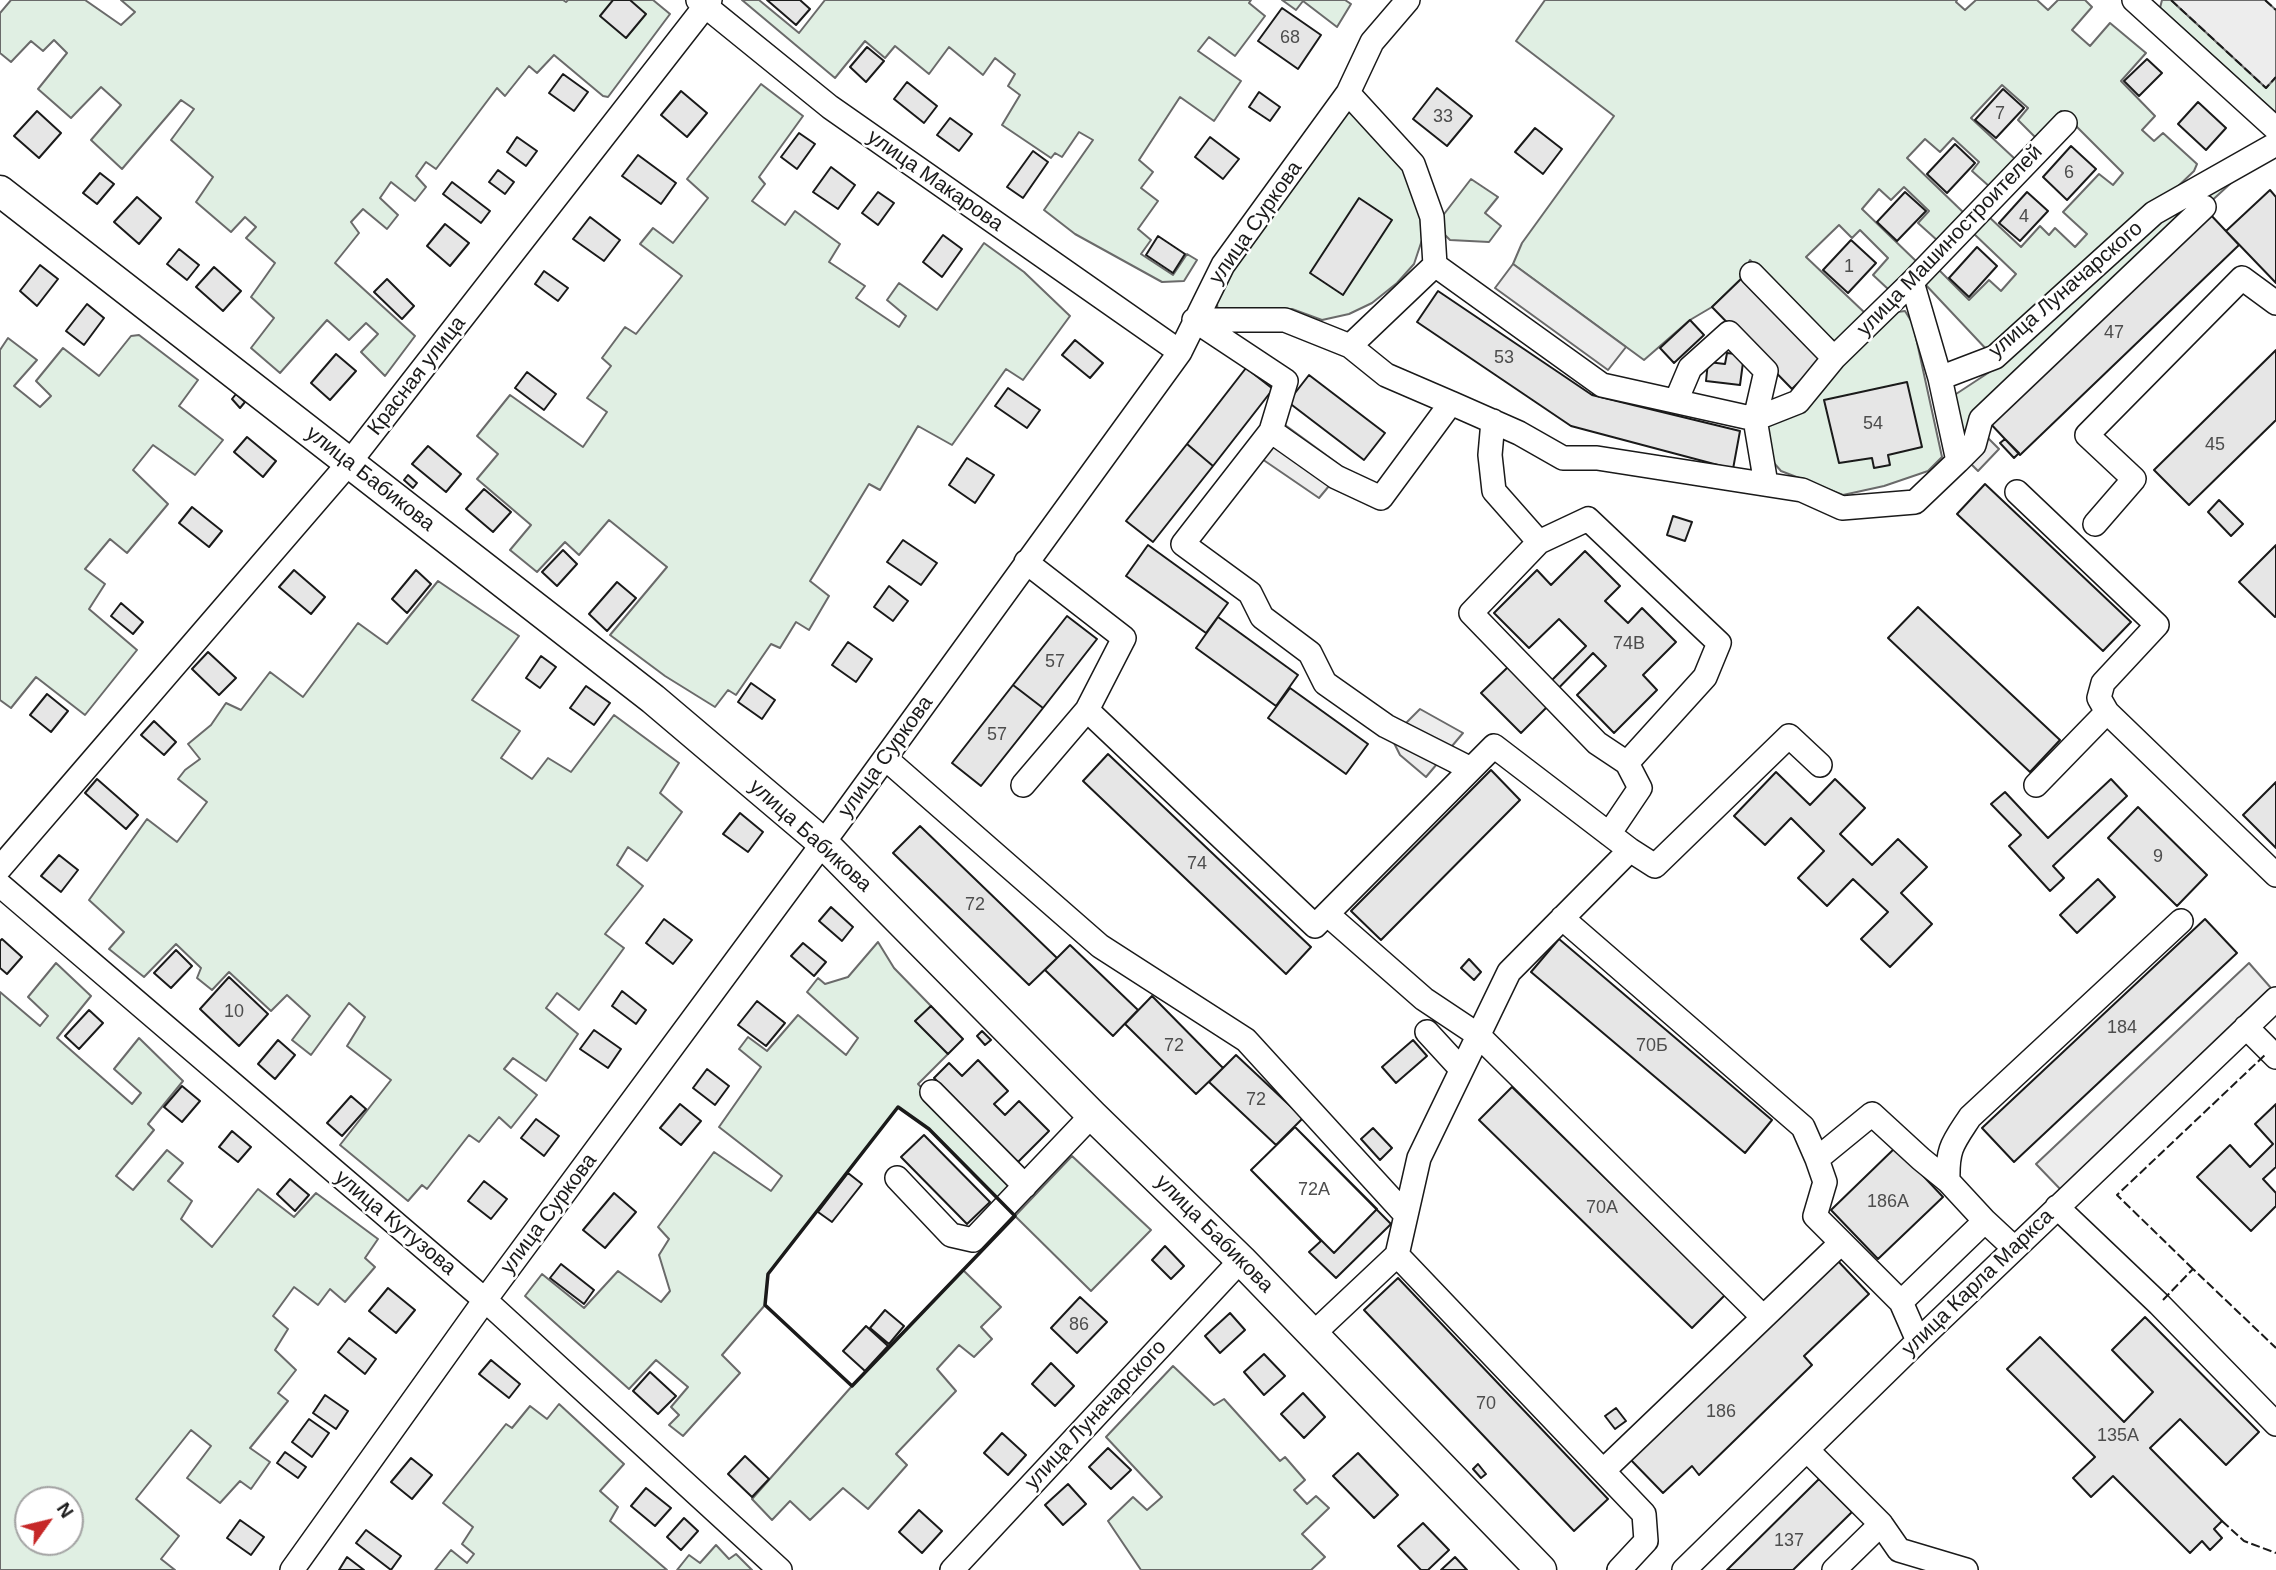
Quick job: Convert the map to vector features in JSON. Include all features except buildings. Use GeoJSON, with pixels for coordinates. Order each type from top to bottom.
{"type":"FeatureCollection","features":[{"type":"Feature","properties":{"kind":"main road","name":"улица Бабикова"},"geometry":{"type":"LineString","coordinates":[[0,191],[653,699],[823,844],[1092,1115],[1241,1260],[1541,1570]]}},
{"type":"Feature","properties":{"kind":"street","name":"улица Суркова"},"geometry":{"type":"LineString","coordinates":[[292,1570],[485,1300],[823,844],[1180,352],[1223,265],[1348,93],[1372,42],[1408,0]]}},
{"type":"Feature","properties":{"kind":"street"},"geometry":{"type":"LineString","coordinates":[[2134,0],[2276,129]]}},
{"type":"Feature","properties":{"kind":"street","name":"улица Макарова"},"geometry":{"type":"LineString","coordinates":[[704,2],[830,107],[1180,352]]}},
{"type":"Feature","properties":{"kind":"street","name":"Красная улица"},"geometry":{"type":"LineString","coordinates":[[0,868],[349,463],[704,2]]}},
{"type":"Feature","properties":{"kind":"street"},"geometry":{"type":"LineString","coordinates":[[1348,93],[1413,164],[1432,218],[1436,265],[1602,385],[1755,419]]}},
{"type":"Feature","properties":{"kind":"street","name":"улица Машиностроителей"},"geometry":{"type":"LineString","coordinates":[[1755,419],[1798,402],[1834,358],[1912,282],[2065,123]]}},
{"type":"Feature","properties":{"kind":"street","name":"улица Луначарского"},"geometry":{"type":"LineString","coordinates":[[1940,378],[1995,357],[2154,213],[2276,144]]}},
{"type":"Feature","properties":{"kind":"street"},"geometry":{"type":"LineString","coordinates":[[1194,320],[1285,320],[1350,346],[1386,375],[1519,433],[1563,458],[1597,458],[1802,490],[1842,508],[1915,502],[1974,445],[1980,419],[2204,207]]}},
{"type":"Feature","properties":{"kind":"street"},"geometry":{"type":"LineString","coordinates":[[1350,346],[1436,265]]}},
{"type":"Feature","properties":{"kind":"street"},"geometry":{"type":"LineString","coordinates":[[1752,274],[1834,358]]}},
{"type":"Feature","properties":{"kind":"street"},"geometry":{"type":"LineString","coordinates":[[2095,524],[2134,479],[2087,435],[2242,278],[2276,303]]}},
{"type":"Feature","properties":{"kind":"street"},"geometry":{"type":"LineString","coordinates":[[1912,282],[1940,378],[1958,461]]}},
{"type":"Feature","properties":{"kind":"street"},"geometry":{"type":"LineString","coordinates":[[1194,320],[1286,381],[1270,431],[1182,544],[1250,593],[1262,617],[1310,653],[1325,683],[1386,726],[1471,769]]}},
{"type":"Feature","properties":{"kind":"street"},"geometry":{"type":"LineString","coordinates":[[1676,401],[1690,368],[1729,333],[1766,371],[1755,419],[1766,484]]}},
{"type":"Feature","properties":{"kind":"street"},"geometry":{"type":"LineString","coordinates":[[1270,431],[1336,477],[1381,498],[1451,403]]}},
{"type":"Feature","properties":{"kind":"street"},"geometry":{"type":"LineString","coordinates":[[1493,421],[1490,455],[1494,491],[1539,542]]}},
{"type":"Feature","properties":{"kind":"street"},"geometry":{"type":"LineString","coordinates":[[2017,492],[2157,625],[2103,683],[2099,698],[2107,712],[2276,875]]}},
{"type":"Feature","properties":{"kind":"street"},"geometry":{"type":"LineString","coordinates":[[1609,834],[1640,788],[1627,764],[1597,743],[1471,613],[1539,542],[1588,519],[1719,643],[1705,677],[1627,764]]}},
{"type":"Feature","properties":{"kind":"street"},"geometry":{"type":"LineString","coordinates":[[1023,785],[1087,710],[1124,638],[1026,562]]}},
{"type":"Feature","properties":{"kind":"street"},"geometry":{"type":"LineString","coordinates":[[1087,710],[1315,926],[1494,746],[1630,850],[1655,866],[1789,736],[1820,765]]}},
{"type":"Feature","properties":{"kind":"street"},"geometry":{"type":"LineString","coordinates":[[2035,785],[2107,712]]}},
{"type":"Feature","properties":{"kind":"street"},"geometry":{"type":"LineString","coordinates":[[885,758],[1100,946],[1246,1040],[1405,1214]]}},
{"type":"Feature","properties":{"kind":"street"},"geometry":{"type":"LineString","coordinates":[[1313,1334],[1396,1255],[1419,1158],[1509,972],[1630,850]]}},
{"type":"Feature","properties":{"kind":"street","name":"улица Кутузова"},"geometry":{"type":"LineString","coordinates":[[0,886],[485,1300],[780,1570]]}},
{"type":"Feature","properties":{"kind":"street"},"geometry":{"type":"LineString","coordinates":[[1327,914],[1424,999],[1478,1035],[1762,1317]]}},
{"type":"Feature","properties":{"kind":"street"},"geometry":{"type":"LineString","coordinates":[[1562,918],[1803,1127],[1825,1182],[1815,1216],[1901,1302],[1917,1341]]}},
{"type":"Feature","properties":{"kind":"street"},"geometry":{"type":"LineString","coordinates":[[1948,1181],[1949,1149],[1970,1116],[2181,921]]}},
{"type":"Feature","properties":{"kind":"street","name":"улица Карла Маркса"},"geometry":{"type":"LineString","coordinates":[[1684,1570],[1917,1341],[2276,999]]}},
{"type":"Feature","properties":{"kind":"street"},"geometry":{"type":"LineString","coordinates":[[1448,1015],[1422,1037],[1461,1069]]}},
{"type":"Feature","properties":{"kind":"street"},"geometry":{"type":"LineString","coordinates":[[2246,1027],[2276,1057]]}},
{"type":"Feature","properties":{"kind":"street"},"geometry":{"type":"LineString","coordinates":[[932,1092],[1025,1186]]}},
{"type":"Feature","properties":{"kind":"street"},"geometry":{"type":"LineString","coordinates":[[1817,1159],[1872,1114],[1948,1181],[2014,1248]]}},
{"type":"Feature","properties":{"kind":"street"},"geometry":{"type":"LineString","coordinates":[[897,1178],[951,1235],[973,1240],[1092,1115]]}},
{"type":"Feature","properties":{"kind":"street"},"geometry":{"type":"LineString","coordinates":[[2057,1207],[2159,1304],[2276,1424]]}},
{"type":"Feature","properties":{"kind":"street"},"geometry":{"type":"LineString","coordinates":[[1901,1302],[1985,1221]]}},
{"type":"Feature","properties":{"kind":"street"},"geometry":{"type":"LineString","coordinates":[[1603,1471],[1841,1243]]}},
{"type":"Feature","properties":{"kind":"street"},"geometry":{"type":"LineString","coordinates":[[1396,1255],[1644,1514],[1646,1541],[1619,1570]]}},
{"type":"Feature","properties":{"kind":"street","name":"улица Луначарского"},"geometry":{"type":"LineString","coordinates":[[952,1570],[1241,1260]]}},
{"type":"Feature","properties":{"kind":"street"},"geometry":{"type":"LineString","coordinates":[[1807,1450],[1881,1524],[1899,1550],[1966,1570]]}},
{"type":"Feature","properties":{"kind":"street"},"geometry":{"type":"LineString","coordinates":[[1834,1570],[1881,1524]]}},
{"type":"Feature","properties":{"kind":"green space"},"geometry":{"type":"Polygon","coordinates":[[[11,0],[85,0],[121,25],[135,12],[121,0],[653,0],[670,14],[608,97],[603,96],[554,55],[537,73],[529,66],[505,96],[497,88],[436,169],[426,162],[416,176],[426,187],[415,201],[391,182],[380,198],[398,215],[387,229],[363,209],[351,222],[359,233],[335,263],[415,336],[385,376],[361,352],[378,334],[366,323],[349,340],[327,320],[280,373],[251,348],[274,318],[251,297],[275,263],[246,238],[256,227],[245,217],[231,232],[196,202],[213,177],[171,140],[194,109],[181,100],[122,169],[91,140],[121,105],[101,87],[71,118],[38,89],[67,53],[54,40],[43,51],[31,41],[11,62],[0,53],[0,13],[11,0]]]}},
{"type":"Feature","properties":{"kind":"green space"},"geometry":{"type":"Polygon","coordinates":[[[742,0],[759,0],[799,33],[825,0],[1251,0],[1249,3],[1265,16],[1235,56],[1209,37],[1198,51],[1241,81],[1214,121],[1180,97],[1139,160],[1153,172],[1141,188],[1158,201],[1138,229],[1151,240],[1141,254],[1173,275],[1187,254],[1197,260],[1184,281],[1162,282],[1075,234],[1044,210],[1093,140],[1079,132],[1062,157],[1055,153],[1051,158],[1002,125],[1020,95],[1008,86],[1015,74],[995,58],[983,75],[949,47],[929,74],[895,46],[885,58],[865,41],[835,78],[742,0]]]}},
{"type":"Feature","properties":{"kind":"green space"},"geometry":{"type":"Polygon","coordinates":[[[1282,0],[1345,0],[1351,4],[1337,27],[1303,1],[1296,10],[1282,0]]]}},
{"type":"Feature","properties":{"kind":"green space"},"geometry":{"type":"Polygon","coordinates":[[[1545,0],[1957,0],[1965,10],[1976,0],[2037,0],[2048,10],[2058,0],[2085,0],[2092,7],[2072,30],[2090,46],[2110,23],[2146,53],[2121,81],[2155,116],[2142,130],[2154,141],[2163,133],[2197,164],[2194,171],[2173,191],[1988,351],[1924,283],[1937,268],[1969,300],[1989,280],[2001,291],[2016,274],[1972,232],[1988,216],[2021,247],[2040,226],[2049,235],[2055,228],[2075,247],[2087,234],[2063,212],[2099,174],[2113,185],[2123,173],[2061,111],[2035,137],[2018,120],[2028,108],[2002,85],[1971,118],[2015,159],[1990,187],[1972,171],[1979,162],[1953,138],[1940,152],[1925,139],[1907,158],[1964,213],[1938,241],[1918,223],[1929,211],[1904,187],[1891,200],[1879,189],[1862,209],[1917,262],[1888,289],[1873,275],[1888,258],[1860,230],[1852,238],[1839,225],[1806,257],[1865,313],[1836,343],[1750,260],[1741,279],[1712,307],[1690,320],[1644,360],[1513,264],[1522,243],[1614,116],[1516,41],[1545,0]]]}},
{"type":"Feature","properties":{"kind":"green space"},"geometry":{"type":"Polygon","coordinates":[[[2162,0],[2171,0],[2266,87],[2276,77],[2276,113],[2160,8],[2162,0]]]}},
{"type":"Feature","properties":{"kind":"green space"},"geometry":{"type":"Polygon","coordinates":[[[761,84],[803,116],[759,177],[765,184],[752,201],[785,225],[795,211],[840,244],[829,262],[865,286],[856,298],[899,327],[906,316],[887,300],[899,283],[937,310],[984,243],[1024,272],[1070,316],[1023,380],[1006,369],[952,445],[918,426],[880,490],[869,484],[810,581],[829,596],[809,630],[796,622],[780,648],[771,644],[736,695],[728,690],[715,707],[665,676],[610,635],[667,567],[609,520],[579,555],[565,542],[537,572],[510,550],[531,525],[477,479],[498,454],[477,436],[510,395],[583,447],[607,412],[587,398],[611,366],[602,358],[625,327],[636,334],[682,276],[640,244],[653,228],[673,243],[708,198],[687,179],[761,84]]]}},
{"type":"Feature","properties":{"kind":"green space"},"geometry":{"type":"Polygon","coordinates":[[[1356,107],[1399,157],[1419,199],[1422,240],[1414,264],[1397,283],[1372,303],[1349,314],[1322,320],[1292,309],[1218,313],[1216,294],[1344,108],[1356,107]]]}},
{"type":"Feature","properties":{"kind":"green space"},"geometry":{"type":"Polygon","coordinates":[[[2243,172],[1967,443],[1953,396],[1988,373],[2159,220],[2243,172]]]}},
{"type":"Feature","properties":{"kind":"green space"},"geometry":{"type":"Polygon","coordinates":[[[1471,179],[1498,197],[1485,213],[1501,226],[1489,242],[1450,240],[1441,231],[1441,218],[1471,179]]]}},
{"type":"Feature","properties":{"kind":"green space"},"geometry":{"type":"Polygon","coordinates":[[[1905,311],[1913,324],[1942,457],[1928,471],[1884,486],[1843,495],[1781,471],[1767,455],[1764,424],[1890,313],[1905,311]]]}},
{"type":"Feature","properties":{"kind":"green space"},"geometry":{"type":"Polygon","coordinates":[[[139,335],[198,380],[179,406],[223,440],[195,475],[153,445],[133,470],[168,504],[127,553],[110,539],[85,569],[105,584],[89,609],[137,650],[85,715],[36,677],[11,708],[0,700],[0,350],[8,338],[37,360],[14,386],[40,407],[51,396],[36,381],[63,348],[99,376],[131,336],[139,335]]]}},
{"type":"Feature","properties":{"kind":"green space"},"geometry":{"type":"Polygon","coordinates":[[[438,581],[519,636],[472,700],[520,731],[501,758],[532,779],[548,758],[571,772],[614,715],[679,763],[660,793],[682,812],[647,861],[628,847],[617,865],[643,886],[605,934],[624,948],[579,1010],[557,993],[546,1008],[578,1034],[546,1081],[513,1058],[504,1069],[537,1095],[511,1128],[499,1117],[479,1142],[469,1135],[427,1189],[422,1185],[408,1201],[340,1145],[391,1080],[347,1046],[365,1017],[349,1003],[311,1055],[292,1040],[310,1016],[287,995],[271,1011],[229,972],[212,990],[197,978],[201,968],[176,944],[144,977],[109,949],[124,932],[89,900],[147,819],[177,842],[207,802],[178,779],[200,759],[188,744],[211,725],[226,703],[241,710],[270,672],[303,697],[358,623],[387,644],[438,581]]]}},
{"type":"Feature","properties":{"kind":"green space"},"geometry":{"type":"Polygon","coordinates":[[[878,942],[894,968],[931,1006],[916,1021],[948,1054],[918,1084],[1015,1183],[999,1199],[929,1129],[898,1107],[768,1274],[765,1305],[722,1355],[740,1373],[683,1436],[669,1425],[679,1415],[671,1407],[688,1387],[656,1360],[629,1389],[525,1296],[542,1274],[584,1308],[618,1271],[661,1302],[670,1291],[659,1255],[669,1239],[658,1227],[714,1152],[771,1191],[782,1176],[719,1127],[761,1067],[739,1049],[748,1037],[767,1051],[798,1015],[846,1055],[858,1038],[807,992],[818,978],[825,984],[848,977],[878,942]]]}},
{"type":"Feature","properties":{"kind":"green space"},"geometry":{"type":"Polygon","coordinates":[[[56,963],[91,996],[57,1038],[132,1104],[141,1093],[114,1069],[139,1038],[183,1081],[148,1124],[154,1130],[116,1176],[133,1190],[167,1150],[183,1163],[168,1181],[192,1201],[181,1219],[212,1247],[258,1189],[294,1217],[316,1193],[378,1239],[365,1258],[375,1267],[345,1302],[330,1289],[318,1305],[294,1287],[273,1316],[288,1329],[275,1350],[296,1370],[278,1393],[288,1401],[250,1448],[270,1462],[251,1489],[240,1481],[220,1503],[187,1478],[211,1446],[191,1430],[136,1499],[179,1536],[161,1559],[175,1570],[0,1570],[0,992],[40,1026],[48,1016],[28,997],[56,963]]]}},
{"type":"Feature","properties":{"kind":"green space"},"geometry":{"type":"Polygon","coordinates":[[[1072,1156],[1151,1230],[1091,1291],[1015,1216],[1072,1156]]]}},
{"type":"Feature","properties":{"kind":"green space"},"geometry":{"type":"Polygon","coordinates":[[[963,1270],[1001,1307],[981,1327],[992,1339],[974,1357],[959,1345],[937,1369],[956,1391],[896,1454],[907,1465],[868,1509],[843,1488],[810,1520],[790,1501],[772,1520],[752,1499],[852,1386],[963,1270]]]}},
{"type":"Feature","properties":{"kind":"green space"},"geometry":{"type":"Polygon","coordinates":[[[1173,1366],[1214,1405],[1224,1399],[1280,1461],[1285,1457],[1305,1480],[1294,1490],[1307,1504],[1316,1496],[1329,1508],[1302,1534],[1325,1557],[1311,1570],[1141,1570],[1108,1521],[1133,1497],[1147,1510],[1162,1497],[1106,1437],[1173,1366]]]}},
{"type":"Feature","properties":{"kind":"green space"},"geometry":{"type":"Polygon","coordinates":[[[559,1404],[624,1464],[600,1491],[618,1507],[610,1521],[667,1570],[435,1570],[451,1550],[467,1563],[474,1554],[462,1544],[473,1527],[443,1503],[506,1424],[512,1428],[530,1406],[547,1419],[559,1404]]]}},
{"type":"Feature","properties":{"kind":"green space"},"geometry":{"type":"Polygon","coordinates":[[[716,1545],[729,1559],[736,1554],[752,1570],[677,1570],[689,1555],[700,1563],[716,1545]]]}},
{"type":"Feature","properties":{"kind":"shaded area"},"geometry":{"type":"Polygon","coordinates":[[[2171,0],[2265,0],[2276,10],[2276,77],[2266,88],[2171,0]]]}},
{"type":"Feature","properties":{"kind":"shaded area"},"geometry":{"type":"Polygon","coordinates":[[[1513,264],[1626,347],[1608,370],[1495,288],[1513,264]]]}},
{"type":"Feature","properties":{"kind":"shaded area"},"geometry":{"type":"Polygon","coordinates":[[[1285,425],[1344,468],[1319,498],[1262,459],[1285,425]]]}},
{"type":"Feature","properties":{"kind":"shaded area"},"geometry":{"type":"Polygon","coordinates":[[[1986,436],[1999,449],[1978,471],[1964,457],[1986,436]]]}},
{"type":"Feature","properties":{"kind":"shaded area"},"geometry":{"type":"Polygon","coordinates":[[[1420,709],[1463,733],[1426,777],[1400,755],[1393,741],[1397,732],[1420,709]]]}},
{"type":"Feature","properties":{"kind":"shaded area"},"geometry":{"type":"Polygon","coordinates":[[[2249,963],[2271,988],[2062,1191],[2036,1164],[2249,963]]]}},
{"type":"Feature","properties":{"kind":"fence"},"geometry":{"type":"LineString","coordinates":[[2171,0],[2266,88],[2276,77]]}},
{"type":"Feature","properties":{"kind":"fence"},"geometry":{"type":"LineString","coordinates":[[2265,0],[2276,10]]}},
{"type":"Feature","properties":{"kind":"fence"},"geometry":{"type":"LineString","coordinates":[[2193,1269],[2117,1195],[2266,1054]]}},
{"type":"Feature","properties":{"kind":"fence"},"geometry":{"type":"LineString","coordinates":[[2163,1300],[2193,1269],[2276,1348]]}},
{"type":"Feature","properties":{"kind":"fence"},"geometry":{"type":"LineString","coordinates":[[2222,1521],[2244,1541],[2276,1553]]}},
{"type":"Feature","properties":{"kind":"wall"},"geometry":{"type":"LineString","coordinates":[[898,1107],[929,1129],[1015,1216],[852,1386],[765,1305],[768,1274],[898,1107]]}}]}
